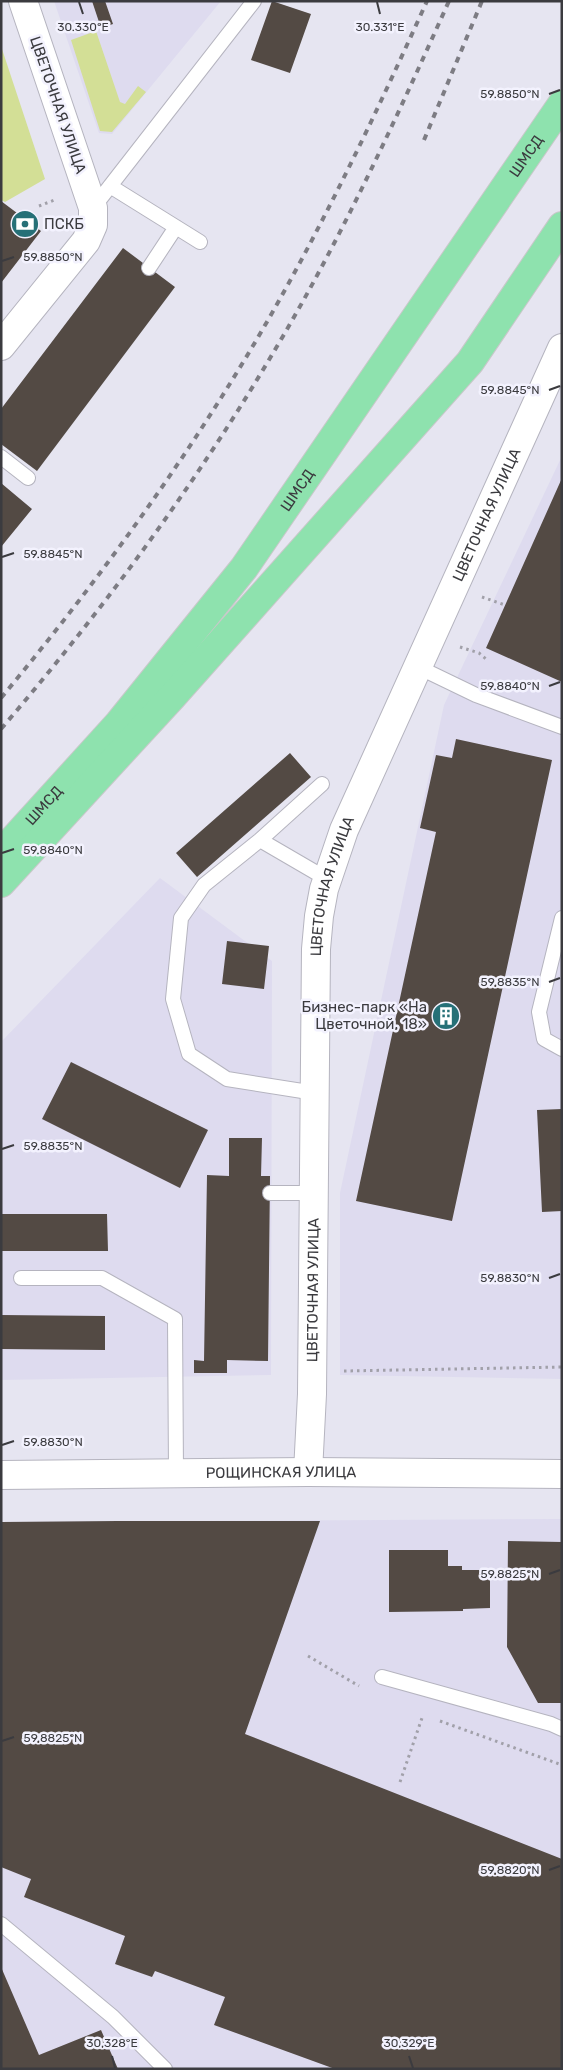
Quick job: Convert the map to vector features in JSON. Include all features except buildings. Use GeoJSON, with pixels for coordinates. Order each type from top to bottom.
{"type":"FeatureCollection","features":[{"type":"Feature","properties":{"kind":"main road","name":"ШМСД"},"geometry":{"type":"LineString","coordinates":[[1,853],[119,722],[244,568],[562,104]]}},
{"type":"Feature","properties":{"kind":"main road","name":"ШМСД"},"geometry":{"type":"LineString","coordinates":[[1,882],[172,697],[470,362],[562,226]]}},
{"type":"Feature","properties":{"kind":"street","name":"ЦВЕТОЧНАЯ УЛИЦА"},"geometry":{"type":"LineString","coordinates":[[23,1],[93,208]]}},
{"type":"Feature","properties":{"kind":"street"},"geometry":{"type":"LineString","coordinates":[[1,346],[86,240],[93,225],[93,208]]}},
{"type":"Feature","properties":{"kind":"street","name":"ЦВЕТОЧНАЯ УЛИЦА"},"geometry":{"type":"LineString","coordinates":[[308,1472],[311,1419],[316,949],[319,916],[327,879],[344,830],[562,348]]}},
{"type":"Feature","properties":{"kind":"street","name":"РОЩИНСКАЯ УЛИЦА"},"geometry":{"type":"LineString","coordinates":[[1,1475],[308,1472],[562,1474]]}},
{"type":"Feature","properties":{"kind":"lane"},"geometry":{"type":"LineString","coordinates":[[93,208],[254,1]]}},
{"type":"Feature","properties":{"kind":"lane"},"geometry":{"type":"LineString","coordinates":[[110,186],[200,242]]}},
{"type":"Feature","properties":{"kind":"lane"},"geometry":{"type":"LineString","coordinates":[[149,268],[176,227]]}},
{"type":"Feature","properties":{"kind":"lane"},"geometry":{"type":"LineString","coordinates":[[1,457],[28,478]]}},
{"type":"Feature","properties":{"kind":"lane"},"geometry":{"type":"LineString","coordinates":[[418,666],[476,694],[562,727]]}},
{"type":"Feature","properties":{"kind":"lane"},"geometry":{"type":"LineString","coordinates":[[315,1092],[227,1079],[188,1054],[173,998],[181,918],[204,885],[260,840],[322,784]]}},
{"type":"Feature","properties":{"kind":"lane"},"geometry":{"type":"LineString","coordinates":[[260,840],[327,879]]}},
{"type":"Feature","properties":{"kind":"lane"},"geometry":{"type":"LineString","coordinates":[[562,918],[539,1012],[544,1039],[562,1049]]}},
{"type":"Feature","properties":{"kind":"lane"},"geometry":{"type":"LineString","coordinates":[[270,1192],[314,1193]]}},
{"type":"Feature","properties":{"kind":"lane"},"geometry":{"type":"LineString","coordinates":[[21,1278],[102,1278],[175,1319],[176,1473]]}},
{"type":"Feature","properties":{"kind":"lane"},"geometry":{"type":"LineString","coordinates":[[382,1676],[551,1724],[562,1729]]}},
{"type":"Feature","properties":{"kind":"lane"},"geometry":{"type":"LineString","coordinates":[[1,1924],[113,2018],[165,2069]]}},
{"type":"Feature","properties":{"kind":"path"},"geometry":{"type":"LineString","coordinates":[[39,206],[60,198]]}},
{"type":"Feature","properties":{"kind":"path"},"geometry":{"type":"LineString","coordinates":[[481,597],[505,605]]}},
{"type":"Feature","properties":{"kind":"path"},"geometry":{"type":"LineString","coordinates":[[459,646],[479,653],[486,659]]}},
{"type":"Feature","properties":{"kind":"path"},"geometry":{"type":"LineString","coordinates":[[340,1371],[562,1367]]}},
{"type":"Feature","properties":{"kind":"path"},"geometry":{"type":"LineString","coordinates":[[400,1782],[423,1715]]}},
{"type":"Feature","properties":{"kind":"shaded area"},"geometry":{"type":"Polygon","coordinates":[[[54,1],[221,1],[112,134],[99,133],[54,1]]]}},
{"type":"Feature","properties":{"kind":"shaded area"},"geometry":{"type":"Polygon","coordinates":[[[562,456],[562,1379],[340,1375],[340,1193],[444,705],[562,456]]]}},
{"type":"Feature","properties":{"kind":"shaded area"},"geometry":{"type":"Polygon","coordinates":[[[160,878],[272,961],[271,1375],[1,1380],[1,1042],[160,878]]]}},
{"type":"Feature","properties":{"kind":"shaded area"},"geometry":{"type":"Polygon","coordinates":[[[562,1519],[562,2069],[1,2069],[1,1522],[562,1519]]]}},
{"type":"Feature","properties":{"kind":"green space"},"geometry":{"type":"Polygon","coordinates":[[[96,31],[120,102],[125,104],[138,86],[146,92],[112,132],[100,131],[71,40],[96,31]]]}},
{"type":"Feature","properties":{"kind":"green space"},"geometry":{"type":"Polygon","coordinates":[[[1,46],[45,179],[5,202],[1,200],[1,46]]]}},
{"type":"Feature","properties":{"kind":"railway"},"geometry":{"type":"LineString","coordinates":[[1,698],[70,612],[136,524],[199,433],[257,339],[325,214],[388,87],[427,1]]}},
{"type":"Feature","properties":{"kind":"railway"},"geometry":{"type":"LineString","coordinates":[[1,729],[76,638],[147,545],[214,448],[245,399],[300,306],[346,221],[449,1]]}},
{"type":"Feature","properties":{"kind":"railway"},"geometry":{"type":"LineString","coordinates":[[424,140],[482,1]]}},
{"type":"Feature","properties":{"kind":"place","name":"ПСКБ"},"geometry":{"type":"Point","coordinates":[25,224]}},
{"type":"Feature","properties":{"kind":"place","name":"Бизнес-парк «На Цветочной, 18»"},"geometry":{"type":"Point","coordinates":[446,1016]}}]}
